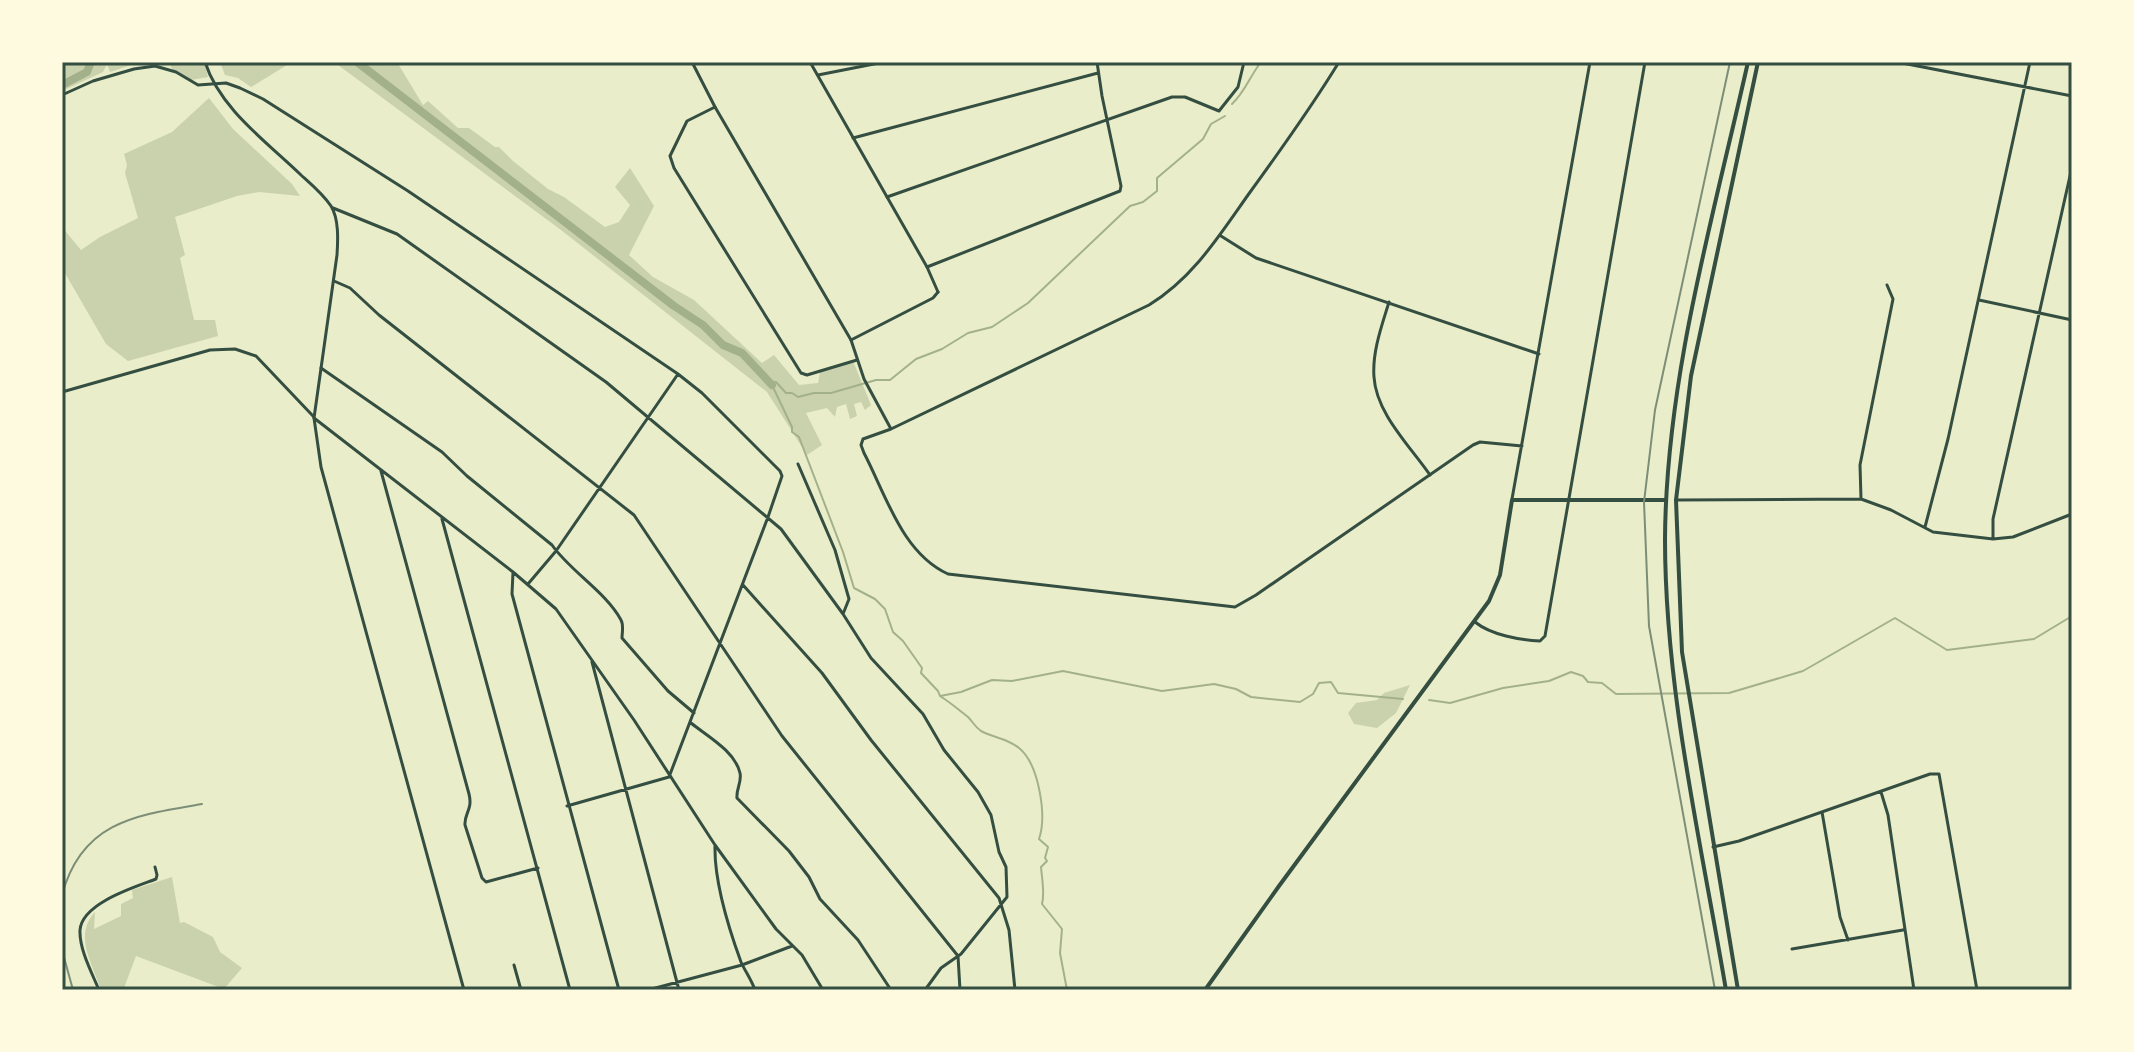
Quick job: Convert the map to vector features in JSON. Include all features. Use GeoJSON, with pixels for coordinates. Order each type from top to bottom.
{"type":"FeatureCollection","features":[{"type":"Feature","properties":{"kind":"main road"},"geometry":{"type":"LineString","coordinates":[[1726,990],[1700,850],[1672,653],[1665,541],[1671,439],[1685,348],[1748,62]]}},
{"type":"Feature","properties":{"kind":"main road"},"geometry":{"type":"LineString","coordinates":[[1738,990],[1682,652],[1676,500],[1691,376],[1758,62]]}},
{"type":"Feature","properties":{"kind":"main road"},"geometry":{"type":"LineString","coordinates":[[1205,990],[1489,601],[1500,575],[1512,500],[1676,500]]}},
{"type":"Feature","properties":{"kind":"main road"},"geometry":{"type":"LineString","coordinates":[[1700,850],[1713,847]]}},
{"type":"Feature","properties":{"kind":"main road"},"geometry":{"type":"LineString","coordinates":[[1723,976],[1735,973]]}},
{"type":"Feature","properties":{"kind":"street"},"geometry":{"type":"LineString","coordinates":[[205,62],[214,84],[230,106],[333,208],[397,234],[554,344],[648,418],[788,536],[871,658],[923,714],[944,750],[978,792],[991,815],[999,852],[1006,867],[1007,897],[925,990]]}},
{"type":"Feature","properties":{"kind":"street"},"geometry":{"type":"LineString","coordinates":[[692,62],[851,340],[864,379],[891,429]]}},
{"type":"Feature","properties":{"kind":"street"},"geometry":{"type":"LineString","coordinates":[[810,62],[927,267],[938,292],[933,298],[851,340]]}},
{"type":"Feature","properties":{"kind":"street"},"geometry":{"type":"LineString","coordinates":[[818,75],[884,62]]}},
{"type":"Feature","properties":{"kind":"street"},"geometry":{"type":"LineString","coordinates":[[927,267],[1120,191],[1097,62]]}},
{"type":"Feature","properties":{"kind":"street"},"geometry":{"type":"LineString","coordinates":[[887,197],[1175,97],[1185,97],[1219,111],[1238,87],[1244,62]]}},
{"type":"Feature","properties":{"kind":"street"},"geometry":{"type":"LineString","coordinates":[[1339,62],[1305,116],[1220,235],[1181,282],[1149,305],[891,429],[863,439],[862,448],[906,537],[926,559],[944,572],[982,580],[1235,607],[1480,442],[1522,446]]}},
{"type":"Feature","properties":{"kind":"street"},"geometry":{"type":"LineString","coordinates":[[1512,500],[1590,62]]}},
{"type":"Feature","properties":{"kind":"street"},"geometry":{"type":"LineString","coordinates":[[1475,622],[1504,635],[1543,640],[1645,62]]}},
{"type":"Feature","properties":{"kind":"street"},"geometry":{"type":"LineString","coordinates":[[1897,62],[2072,96]]}},
{"type":"Feature","properties":{"kind":"street"},"geometry":{"type":"LineString","coordinates":[[1925,527],[1948,439],[2030,62]]}},
{"type":"Feature","properties":{"kind":"street"},"geometry":{"type":"LineString","coordinates":[[62,95],[93,81],[144,67],[162,67],[201,85],[230,84],[270,103],[408,191],[678,374],[702,393],[780,471],[782,476],[768,517],[669,777]]}},
{"type":"Feature","properties":{"kind":"street"},"geometry":{"type":"LineString","coordinates":[[853,138],[1098,73]]}},
{"type":"Feature","properties":{"kind":"street"},"geometry":{"type":"LineString","coordinates":[[715,107],[687,121],[670,156],[674,168],[801,373],[805,376],[857,360]]}},
{"type":"Feature","properties":{"kind":"street"},"geometry":{"type":"LineString","coordinates":[[1993,539],[1993,519],[2072,167]]}},
{"type":"Feature","properties":{"kind":"street"},"geometry":{"type":"LineString","coordinates":[[333,208],[338,245],[314,418],[321,467],[464,990]]}},
{"type":"Feature","properties":{"kind":"street"},"geometry":{"type":"LineString","coordinates":[[1220,235],[1231,245],[1256,258],[1539,354]]}},
{"type":"Feature","properties":{"kind":"street"},"geometry":{"type":"LineString","coordinates":[[334,281],[350,288],[379,315],[640,522],[782,736],[958,956],[960,990]]}},
{"type":"Feature","properties":{"kind":"street"},"geometry":{"type":"LineString","coordinates":[[1861,499],[1860,465],[1893,299],[1887,285]]}},
{"type":"Feature","properties":{"kind":"street"},"geometry":{"type":"LineString","coordinates":[[1979,300],[2072,320]]}},
{"type":"Feature","properties":{"kind":"street"},"geometry":{"type":"LineString","coordinates":[[1389,302],[1375,357],[1373,375],[1376,392],[1430,475]]}},
{"type":"Feature","properties":{"kind":"street"},"geometry":{"type":"LineString","coordinates":[[62,392],[210,350],[235,349],[256,356],[314,418],[513,572],[556,609],[715,845],[802,955],[823,990]]}},
{"type":"Feature","properties":{"kind":"street"},"geometry":{"type":"LineString","coordinates":[[321,368],[442,452],[556,551],[596,590],[622,622],[622,638],[668,691],[694,713]]}},
{"type":"Feature","properties":{"kind":"street"},"geometry":{"type":"LineString","coordinates":[[528,584],[556,551],[678,374]]}},
{"type":"Feature","properties":{"kind":"street"},"geometry":{"type":"LineString","coordinates":[[798,464],[835,550],[849,599],[843,614]]}},
{"type":"Feature","properties":{"kind":"street"},"geometry":{"type":"LineString","coordinates":[[381,471],[469,794],[470,811],[465,825],[484,881],[494,882],[538,868]]}},
{"type":"Feature","properties":{"kind":"street"},"geometry":{"type":"LineString","coordinates":[[1676,500],[1861,499],[1933,532],[1993,539],[2013,537],[2072,514]]}},
{"type":"Feature","properties":{"kind":"street"},"geometry":{"type":"LineString","coordinates":[[442,519],[570,990]]}},
{"type":"Feature","properties":{"kind":"street"},"geometry":{"type":"LineString","coordinates":[[513,572],[512,594],[619,990]]}},
{"type":"Feature","properties":{"kind":"street"},"geometry":{"type":"LineString","coordinates":[[743,585],[827,680],[871,740],[1002,902],[1009,930],[1015,990]]}},
{"type":"Feature","properties":{"kind":"street"},"geometry":{"type":"LineString","coordinates":[[592,659],[679,990]]}},
{"type":"Feature","properties":{"kind":"street"},"geometry":{"type":"LineString","coordinates":[[691,723],[736,763],[740,779],[737,798],[789,851],[809,877],[820,899],[858,940],[891,990]]}},
{"type":"Feature","properties":{"kind":"street"},"geometry":{"type":"LineString","coordinates":[[1713,847],[1739,841],[1937,773],[1942,777],[1977,990]]}},
{"type":"Feature","properties":{"kind":"street"},"geometry":{"type":"LineString","coordinates":[[567,806],[669,777]]}},
{"type":"Feature","properties":{"kind":"street"},"geometry":{"type":"LineString","coordinates":[[1881,792],[1888,815],[1914,990]]}},
{"type":"Feature","properties":{"kind":"street"},"geometry":{"type":"LineString","coordinates":[[1822,812],[1837,907],[1848,940]]}},
{"type":"Feature","properties":{"kind":"street"},"geometry":{"type":"LineString","coordinates":[[715,845],[715,866],[742,965],[755,990]]}},
{"type":"Feature","properties":{"kind":"street"},"geometry":{"type":"LineString","coordinates":[[99,990],[83,948],[80,930],[83,921],[124,890],[156,879],[155,867]]}},
{"type":"Feature","properties":{"kind":"street"},"geometry":{"type":"LineString","coordinates":[[1792,949],[1904,930]]}},
{"type":"Feature","properties":{"kind":"street"},"geometry":{"type":"LineString","coordinates":[[648,990],[742,965],[792,946]]}},
{"type":"Feature","properties":{"kind":"street"},"geometry":{"type":"LineString","coordinates":[[514,965],[521,990]]}},
{"type":"Feature","properties":{"kind":"green space"},"geometry":{"type":"Polygon","coordinates":[[[62,62],[140,62],[110,72],[107,64],[103,72],[62,91],[62,62]]]}},
{"type":"Feature","properties":{"kind":"green space"},"geometry":{"type":"Polygon","coordinates":[[[169,62],[204,62],[208,77],[191,80],[173,71],[169,62]]]}},
{"type":"Feature","properties":{"kind":"green space"},"geometry":{"type":"Polygon","coordinates":[[[220,62],[292,62],[251,87],[238,78],[225,75],[220,62]]]}},
{"type":"Feature","properties":{"kind":"green space"},"geometry":{"type":"Polygon","coordinates":[[[334,62],[397,62],[423,105],[428,101],[458,128],[469,128],[499,147],[548,189],[605,227],[619,222],[630,205],[615,187],[630,168],[654,206],[629,255],[653,277],[694,300],[762,363],[774,355],[799,385],[818,383],[820,372],[853,361],[871,405],[865,410],[861,402],[854,404],[857,416],[850,419],[846,404],[837,407],[835,417],[827,408],[806,413],[822,445],[807,455],[767,392],[561,230],[334,62]]]}},
{"type":"Feature","properties":{"kind":"green space"},"geometry":{"type":"Polygon","coordinates":[[[209,98],[233,129],[292,184],[300,196],[259,192],[237,196],[175,217],[185,255],[180,258],[194,320],[215,320],[218,336],[128,361],[106,344],[62,268],[62,227],[81,250],[138,218],[125,173],[127,165],[124,154],[172,132],[209,98]]]}},
{"type":"Feature","properties":{"kind":"green space"},"geometry":{"type":"Polygon","coordinates":[[[1410,685],[1396,713],[1377,728],[1354,724],[1348,713],[1356,703],[1377,700],[1384,693],[1410,685]]]}},
{"type":"Feature","properties":{"kind":"green space"},"geometry":{"type":"Polygon","coordinates":[[[172,877],[180,923],[184,922],[213,937],[220,952],[242,968],[224,989],[136,956],[124,988],[104,990],[100,987],[86,948],[89,921],[95,912],[94,929],[121,916],[121,904],[133,898],[132,890],[172,877]]]}},
{"type":"Feature","properties":{"kind":"waterway"},"geometry":{"type":"LineString","coordinates":[[62,85],[87,72],[91,62]]}},
{"type":"Feature","properties":{"kind":"waterway"},"geometry":{"type":"LineString","coordinates":[[357,62],[674,306],[703,325],[723,345],[742,353],[772,385]]}},
{"type":"Feature","properties":{"kind":"waterway"},"geometry":{"type":"LineString","coordinates":[[1232,104],[1261,62]]}},
{"type":"Feature","properties":{"kind":"waterway"},"geometry":{"type":"LineString","coordinates":[[769,383],[776,382],[786,393],[798,397],[831,393],[876,380],[890,380],[916,359],[942,349],[968,333],[992,327],[1028,303],[1130,206],[1143,202],[1157,191],[1157,178],[1203,139],[1211,124],[1225,116]]}},
{"type":"Feature","properties":{"kind":"waterway"},"geometry":{"type":"LineString","coordinates":[[772,385],[792,432],[799,437],[854,588],[875,599],[885,609],[893,632],[903,641],[922,668],[921,673],[940,696],[981,731],[1019,748],[1032,766],[1040,791],[1042,817],[1039,839],[1048,847],[1047,861],[1041,867],[1042,904],[1062,929],[1060,953],[1067,990]]}},
{"type":"Feature","properties":{"kind":"waterway"},"geometry":{"type":"LineString","coordinates":[[1429,700],[1450,703],[1503,688],[1549,681],[1571,672],[1583,676],[1588,682],[1602,683],[1616,694],[1729,693],[1803,671],[1895,618],[1947,650],[2034,639],[2072,616]]}},
{"type":"Feature","properties":{"kind":"waterway"},"geometry":{"type":"LineString","coordinates":[[940,696],[992,680],[1012,681],[1063,671],[1162,691],[1214,684],[1236,689],[1251,697],[1300,702],[1313,694],[1319,683],[1331,682],[1338,693],[1403,699]]}},
{"type":"Feature","properties":{"kind":"railway"},"geometry":{"type":"LineString","coordinates":[[1715,990],[1649,626],[1644,502],[1655,410],[1730,62]]}},
{"type":"Feature","properties":{"kind":"railway"},"geometry":{"type":"LineString","coordinates":[[62,895],[71,870],[83,851],[98,837],[134,818],[202,804]]}},
{"type":"Feature","properties":{"kind":"railway"},"geometry":{"type":"LineString","coordinates":[[62,950],[73,990]]}}]}
